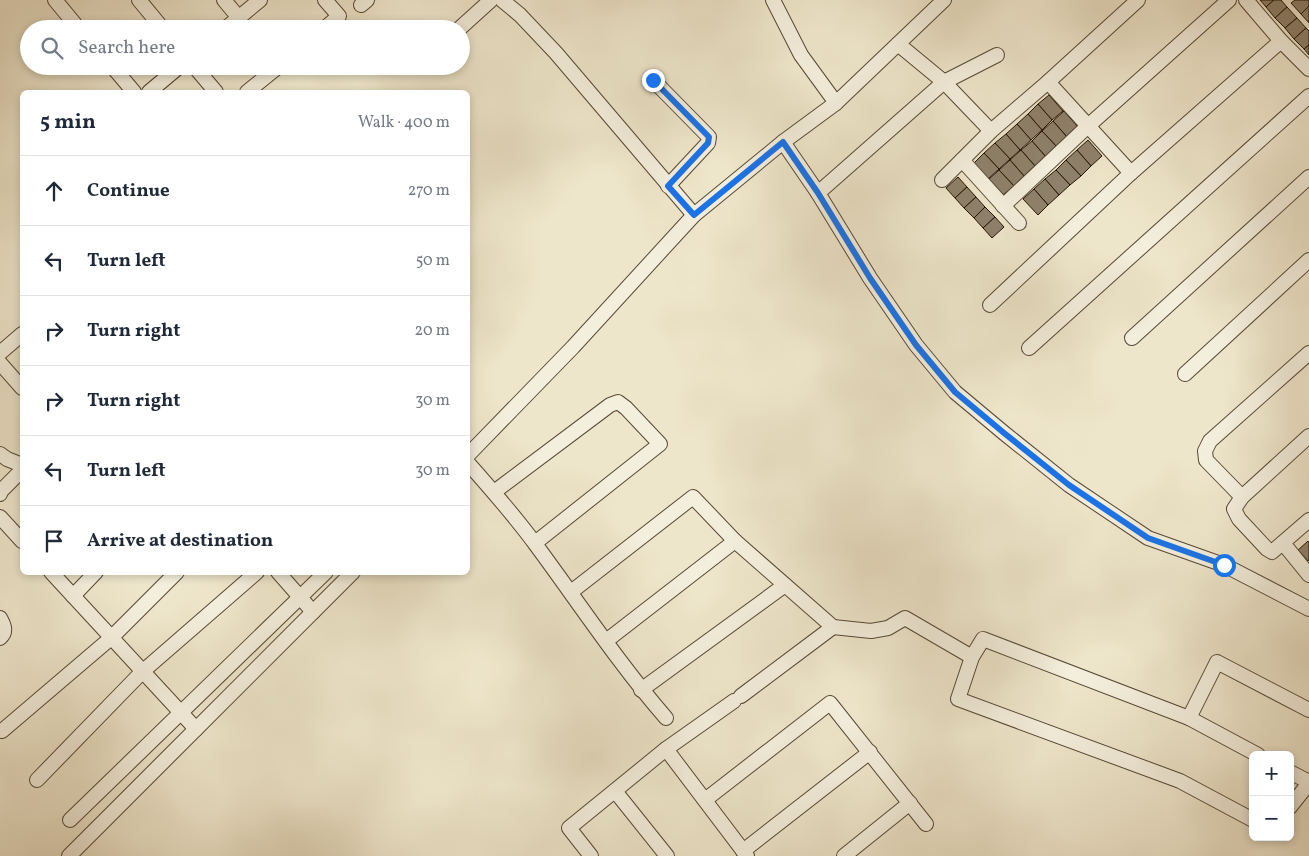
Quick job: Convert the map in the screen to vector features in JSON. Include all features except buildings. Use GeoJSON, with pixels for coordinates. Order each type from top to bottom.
{"type":"FeatureCollection","features":[{"type":"Feature","properties":{"kind":"street"},"geometry":{"type":"LineString","coordinates":[[54,0],[71,20]]}},
{"type":"Feature","properties":{"kind":"street"},"geometry":{"type":"LineString","coordinates":[[139,0],[156,20]]}},
{"type":"Feature","properties":{"kind":"street"},"geometry":{"type":"LineString","coordinates":[[224,0],[239,18]]}},
{"type":"Feature","properties":{"kind":"street"},"geometry":{"type":"LineString","coordinates":[[236,20],[260,0]]}},
{"type":"Feature","properties":{"kind":"street"},"geometry":{"type":"LineString","coordinates":[[325,0],[339,16],[334,20]]}},
{"type":"Feature","properties":{"kind":"street"},"geometry":{"type":"LineString","coordinates":[[469,20],[491,0]]}},
{"type":"Feature","properties":{"kind":"street"},"geometry":{"type":"LineString","coordinates":[[502,0],[520,15],[556,53],[694,215]]}},
{"type":"Feature","properties":{"kind":"street"},"geometry":{"type":"LineString","coordinates":[[773,0],[801,55],[836,103]]}},
{"type":"Feature","properties":{"kind":"street"},"geometry":{"type":"LineString","coordinates":[[470,453],[572,347],[694,215],[783,142],[836,103],[944,0]]}},
{"type":"Feature","properties":{"kind":"street"},"geometry":{"type":"LineString","coordinates":[[942,180],[991,131],[1138,0]]}},
{"type":"Feature","properties":{"kind":"street"},"geometry":{"type":"LineString","coordinates":[[1003,206],[1088,126],[1228,0]]}},
{"type":"Feature","properties":{"kind":"street"},"geometry":{"type":"LineString","coordinates":[[1246,0],[1281,41],[1309,69]]}},
{"type":"Feature","properties":{"kind":"street"},"geometry":{"type":"LineString","coordinates":[[990,305],[1131,173],[1281,41]]}},
{"type":"Feature","properties":{"kind":"street"},"geometry":{"type":"LineString","coordinates":[[898,44],[944,82],[991,131]]}},
{"type":"Feature","properties":{"kind":"street"},"geometry":{"type":"LineString","coordinates":[[818,193],[944,82],[997,55]]}},
{"type":"Feature","properties":{"kind":"street"},"geometry":{"type":"LineString","coordinates":[[120,75],[132,90]]}},
{"type":"Feature","properties":{"kind":"street"},"geometry":{"type":"LineString","coordinates":[[151,90],[169,75]]}},
{"type":"Feature","properties":{"kind":"street"},"geometry":{"type":"LineString","coordinates":[[202,75],[214,90]]}},
{"type":"Feature","properties":{"kind":"street"},"geometry":{"type":"LineString","coordinates":[[249,90],[267,75]]}},
{"type":"Feature","properties":{"kind":"street"},"geometry":{"type":"LineString","coordinates":[[653,80],[709,137],[708,143],[668,186]]}},
{"type":"Feature","properties":{"kind":"street"},"geometry":{"type":"LineString","coordinates":[[1048,82],[1131,173]]}},
{"type":"Feature","properties":{"kind":"street"},"geometry":{"type":"LineString","coordinates":[[1029,348],[1309,96]]}},
{"type":"Feature","properties":{"kind":"street"},"geometry":{"type":"LineString","coordinates":[[783,142],[818,193],[870,278],[911,338],[955,392],[1069,485],[1148,538],[1224,565],[1309,609]]}},
{"type":"Feature","properties":{"kind":"street"},"geometry":{"type":"LineString","coordinates":[[962,160],[1018,223]]}},
{"type":"Feature","properties":{"kind":"street"},"geometry":{"type":"LineString","coordinates":[[1132,338],[1309,177]]}},
{"type":"Feature","properties":{"kind":"street"},"geometry":{"type":"LineString","coordinates":[[1185,374],[1309,260]]}},
{"type":"Feature","properties":{"kind":"street"},"geometry":{"type":"LineString","coordinates":[[0,352],[20,336]]}},
{"type":"Feature","properties":{"kind":"street"},"geometry":{"type":"LineString","coordinates":[[1242,497],[1206,460],[1204,451],[1210,441],[1309,353]]}},
{"type":"Feature","properties":{"kind":"street"},"geometry":{"type":"LineString","coordinates":[[0,363],[20,386]]}},
{"type":"Feature","properties":{"kind":"street"},"geometry":{"type":"LineString","coordinates":[[494,492],[610,405],[618,402],[660,444],[535,543]]}},
{"type":"Feature","properties":{"kind":"street"},"geometry":{"type":"LineString","coordinates":[[1309,436],[1242,497],[1234,509],[1239,518],[1272,552],[1309,520]]}},
{"type":"Feature","properties":{"kind":"street"},"geometry":{"type":"LineString","coordinates":[[0,454],[20,464]]}},
{"type":"Feature","properties":{"kind":"street"},"geometry":{"type":"LineString","coordinates":[[470,465],[535,543],[641,690],[666,718]]}},
{"type":"Feature","properties":{"kind":"street"},"geometry":{"type":"LineString","coordinates":[[0,494],[20,472]]}},
{"type":"Feature","properties":{"kind":"street"},"geometry":{"type":"LineString","coordinates":[[571,592],[693,498],[735,541],[833,628],[871,631],[888,628],[905,618],[972,657]]}},
{"type":"Feature","properties":{"kind":"street"},"geometry":{"type":"LineString","coordinates":[[0,517],[20,540]]}},
{"type":"Feature","properties":{"kind":"street"},"geometry":{"type":"LineString","coordinates":[[606,641],[735,541]]}},
{"type":"Feature","properties":{"kind":"street"},"geometry":{"type":"LineString","coordinates":[[1283,543],[1309,575]]}},
{"type":"Feature","properties":{"kind":"street"},"geometry":{"type":"LineString","coordinates":[[54,575],[196,729]]}},
{"type":"Feature","properties":{"kind":"street"},"geometry":{"type":"LineString","coordinates":[[73,596],[93,575]]}},
{"type":"Feature","properties":{"kind":"street"},"geometry":{"type":"LineString","coordinates":[[2,731],[111,638],[174,575]]}},
{"type":"Feature","properties":{"kind":"street"},"geometry":{"type":"LineString","coordinates":[[37,780],[142,672],[255,575]]}},
{"type":"Feature","properties":{"kind":"street"},"geometry":{"type":"LineString","coordinates":[[281,575],[313,612]]}},
{"type":"Feature","properties":{"kind":"street"},"geometry":{"type":"LineString","coordinates":[[70,820],[323,575]]}},
{"type":"Feature","properties":{"kind":"street"},"geometry":{"type":"LineString","coordinates":[[69,856],[350,575]]}},
{"type":"Feature","properties":{"kind":"street"},"geometry":{"type":"LineString","coordinates":[[641,690],[785,585]]}},
{"type":"Feature","properties":{"kind":"street"},"geometry":{"type":"LineString","coordinates":[[0,618],[5,629],[0,638]]}},
{"type":"Feature","properties":{"kind":"street"},"geometry":{"type":"LineString","coordinates":[[591,856],[569,828],[666,749],[833,628]]}},
{"type":"Feature","properties":{"kind":"street"},"geometry":{"type":"LineString","coordinates":[[1249,818],[1180,781],[958,699],[972,657],[983,639],[1189,718],[1251,751]]}},
{"type":"Feature","properties":{"kind":"street"},"geometry":{"type":"LineString","coordinates":[[1189,718],[1217,662],[1309,710]]}},
{"type":"Feature","properties":{"kind":"street"},"geometry":{"type":"LineString","coordinates":[[705,800],[830,703],[926,824]]}},
{"type":"Feature","properties":{"kind":"street"},"geometry":{"type":"LineString","coordinates":[[666,749],[745,854],[870,752]]}},
{"type":"Feature","properties":{"kind":"street"},"geometry":{"type":"LineString","coordinates":[[1294,774],[1309,782],[1294,803]]}},
{"type":"Feature","properties":{"kind":"street"},"geometry":{"type":"LineString","coordinates":[[615,791],[667,856]]}},
{"type":"Feature","properties":{"kind":"street"},"geometry":{"type":"LineString","coordinates":[[844,856],[910,802]]}},
{"type":"Feature","properties":{"kind":"route"},"geometry":{"type":"LineString","coordinates":[[653,80],[709,137],[708,143],[668,186],[694,215],[783,142],[818,193],[870,278],[916,345],[955,392],[1069,485],[1148,538],[1224,565]]}}]}
